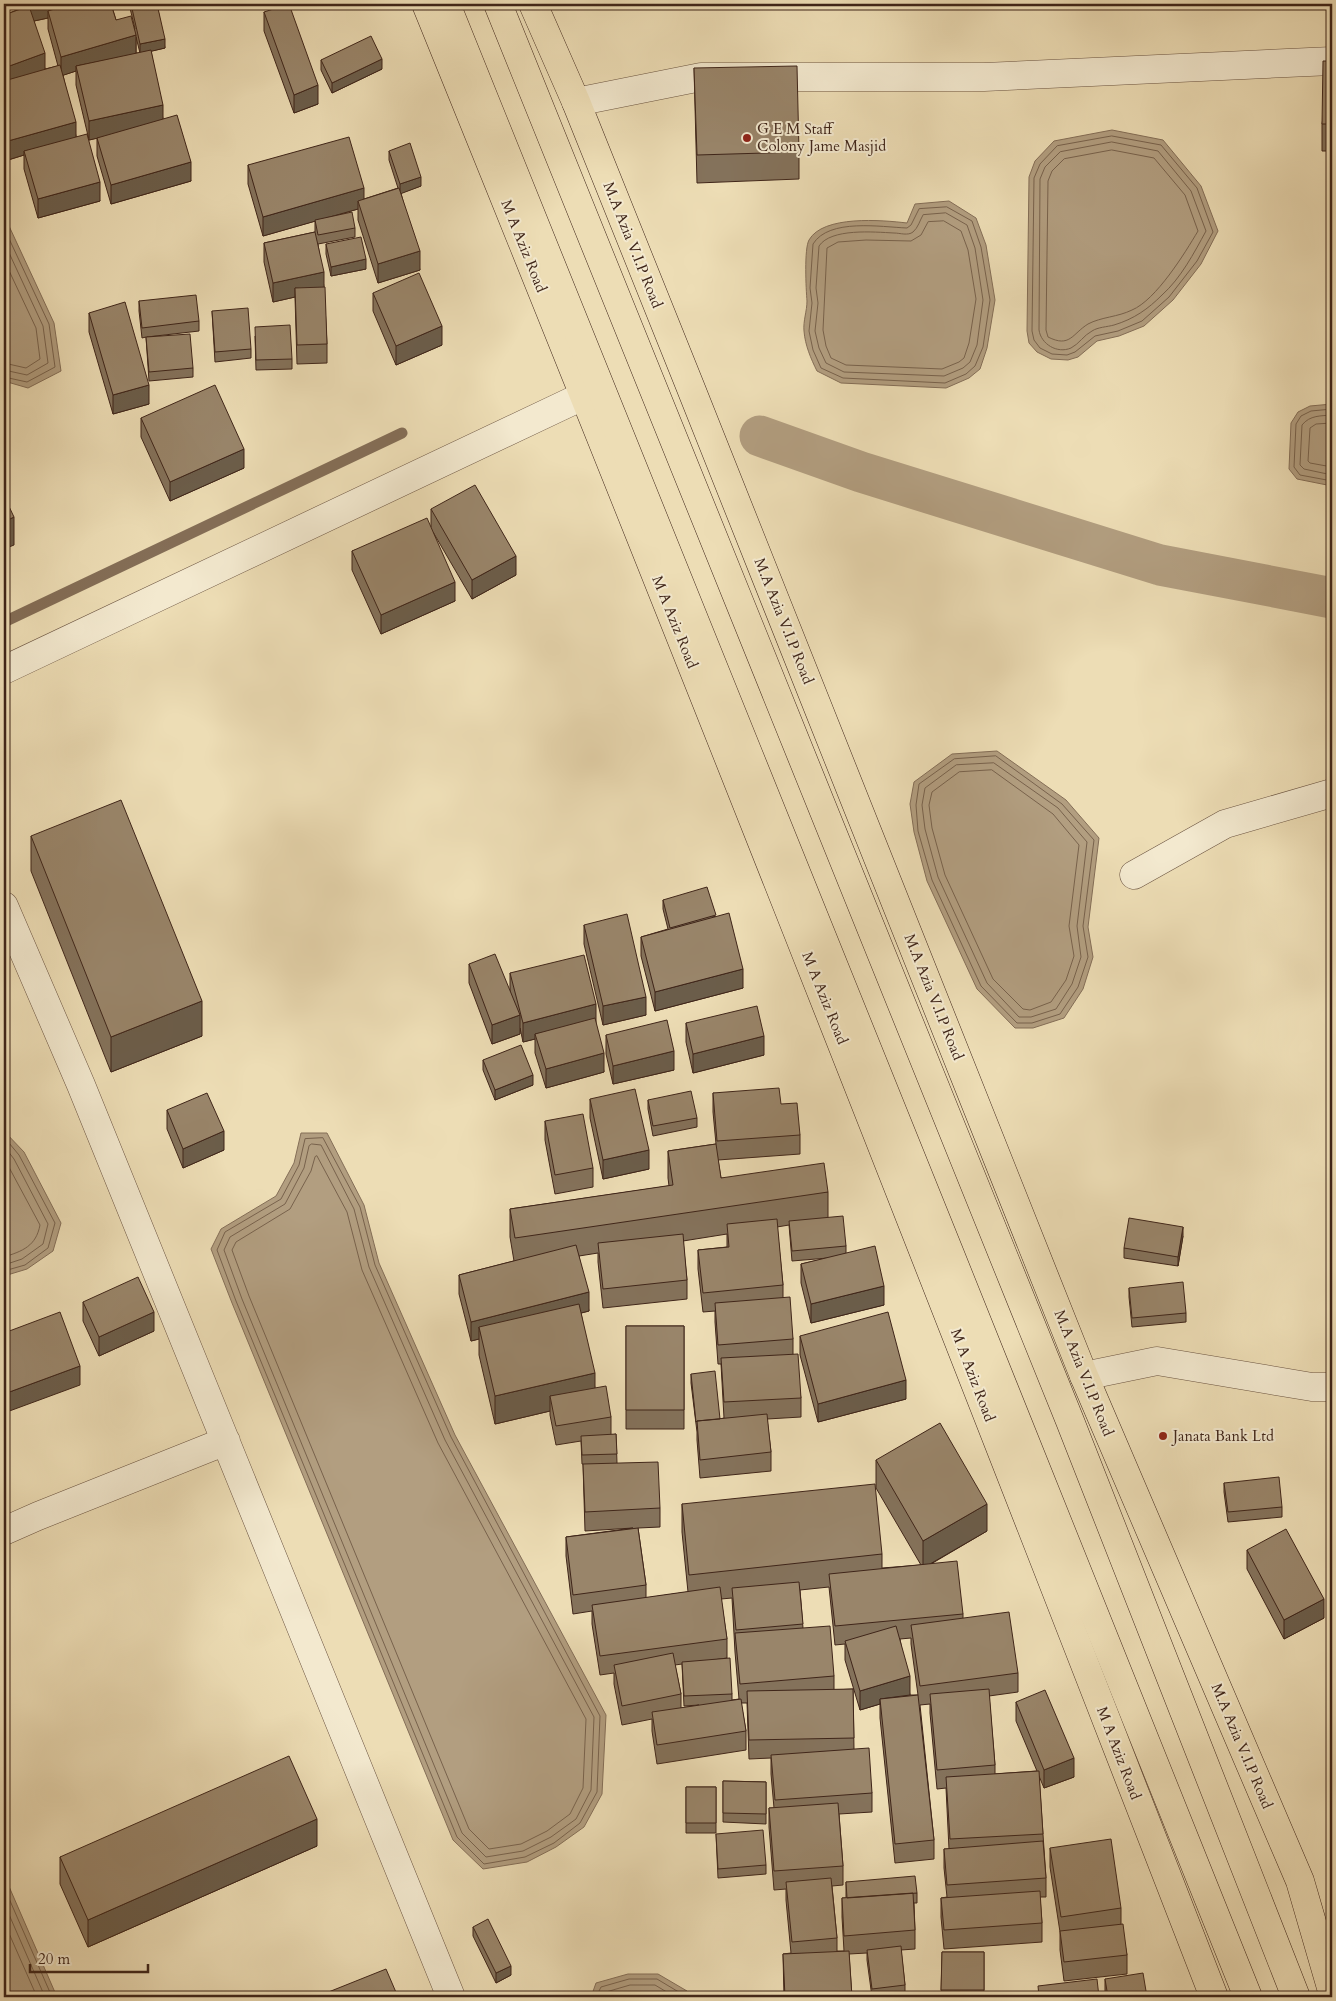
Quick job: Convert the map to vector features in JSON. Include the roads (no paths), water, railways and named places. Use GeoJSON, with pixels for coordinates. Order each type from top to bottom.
{"type":"FeatureCollection","features":[{"type":"Feature","properties":{"kind":"main road","name":"M A Aziz Road"},"geometry":{"type":"LineString","coordinates":[[426,4],[585,395],[952,1321],[1214,1997]]}},
{"type":"Feature","properties":{"kind":"main road"},"geometry":{"type":"LineString","coordinates":[[446,4],[1248,1997]]}},
{"type":"Feature","properties":{"kind":"main road"},"geometry":{"type":"LineString","coordinates":[[498,4],[1062,1402],[1296,1997]]}},
{"type":"Feature","properties":{"kind":"main road","name":"M.A Azia V.I.P Road"},"geometry":{"type":"LineString","coordinates":[[533,4],[576,102],[1084,1376],[1300,1881],[1332,1991]]}},
{"type":"Feature","properties":{"kind":"street"},"geometry":{"type":"LineString","coordinates":[[576,102],[701,77],[984,77],[1332,61]]}},
{"type":"Feature","properties":{"kind":"street"},"geometry":{"type":"LineString","coordinates":[[4,670],[585,395]]}},
{"type":"Feature","properties":{"kind":"street"},"geometry":{"type":"LineString","coordinates":[[1134,876],[1225,824],[1332,793]]}},
{"type":"Feature","properties":{"kind":"street"},"geometry":{"type":"LineString","coordinates":[[4,906],[81,1085],[451,1997]]}},
{"type":"Feature","properties":{"kind":"street"},"geometry":{"type":"LineString","coordinates":[[1084,1376],[1157,1361],[1312,1387],[1332,1387]]}},
{"type":"Feature","properties":{"kind":"street"},"geometry":{"type":"LineString","coordinates":[[4,1531],[226,1441]]}},
{"type":"Feature","properties":{"kind":"water"},"geometry":{"type":"Polygon","coordinates":[[[1112,130],[1163,140],[1201,186],[1218,231],[1201,264],[1173,300],[1144,326],[1119,336],[1097,341],[1078,357],[1068,360],[1051,359],[1037,352],[1029,343],[1027,331],[1029,177],[1035,161],[1054,141],[1112,130]]]}},
{"type":"Feature","properties":{"kind":"water"},"geometry":{"type":"Polygon","coordinates":[[[949,201],[976,218],[986,245],[995,300],[987,348],[980,369],[969,378],[946,388],[841,383],[817,371],[809,352],[804,331],[807,301],[806,260],[809,240],[816,232],[827,226],[840,223],[869,220],[907,223],[915,204],[949,201]]]}},
{"type":"Feature","properties":{"kind":"water"},"geometry":{"type":"Polygon","coordinates":[[[4,220],[9,226],[54,323],[61,371],[28,388],[4,381],[4,220]]]}},
{"type":"Feature","properties":{"kind":"water"},"geometry":{"type":"Polygon","coordinates":[[[1332,404],[1332,486],[1297,479],[1289,469],[1291,423],[1298,412],[1310,406],[1332,404]]]}},
{"type":"Feature","properties":{"kind":"water"},"geometry":{"type":"Polygon","coordinates":[[[997,751],[1066,800],[1099,838],[1088,927],[1093,957],[1083,989],[1064,1018],[1033,1028],[1015,1028],[977,989],[927,881],[914,832],[910,804],[914,782],[952,754],[997,751]]]}},
{"type":"Feature","properties":{"kind":"water"},"geometry":{"type":"Polygon","coordinates":[[[4,1131],[24,1152],[61,1223],[53,1251],[27,1269],[4,1276],[4,1131]]]}},
{"type":"Feature","properties":{"kind":"water"},"geometry":{"type":"Polygon","coordinates":[[[301,1133],[327,1133],[364,1205],[379,1263],[455,1435],[606,1715],[602,1794],[584,1827],[556,1847],[527,1862],[483,1869],[453,1840],[211,1249],[221,1229],[276,1196],[294,1163],[301,1133]]]}},
{"type":"Feature","properties":{"kind":"water"},"geometry":{"type":"Polygon","coordinates":[[[4,1875],[57,1997],[4,1997],[4,1875]]]}},
{"type":"Feature","properties":{"kind":"water"},"geometry":{"type":"Polygon","coordinates":[[[628,1974],[658,1974],[687,1991],[690,1997],[591,1997],[596,1983],[628,1974]]]}},
{"type":"Feature","properties":{"kind":"waterway"},"geometry":{"type":"LineString","coordinates":[[4,622],[402,433]]}},
{"type":"Feature","properties":{"kind":"waterway"},"geometry":{"type":"LineString","coordinates":[[760,436],[861,472],[1160,565],[1332,598]]}},
{"type":"Feature","properties":{"kind":"place","name":"G E M Staff Colony Jame Masjid"},"geometry":{"type":"Point","coordinates":[747,138]}},
{"type":"Feature","properties":{"kind":"place","name":"Janata Bank Ltd"},"geometry":{"type":"Point","coordinates":[1163,1436]}}]}
